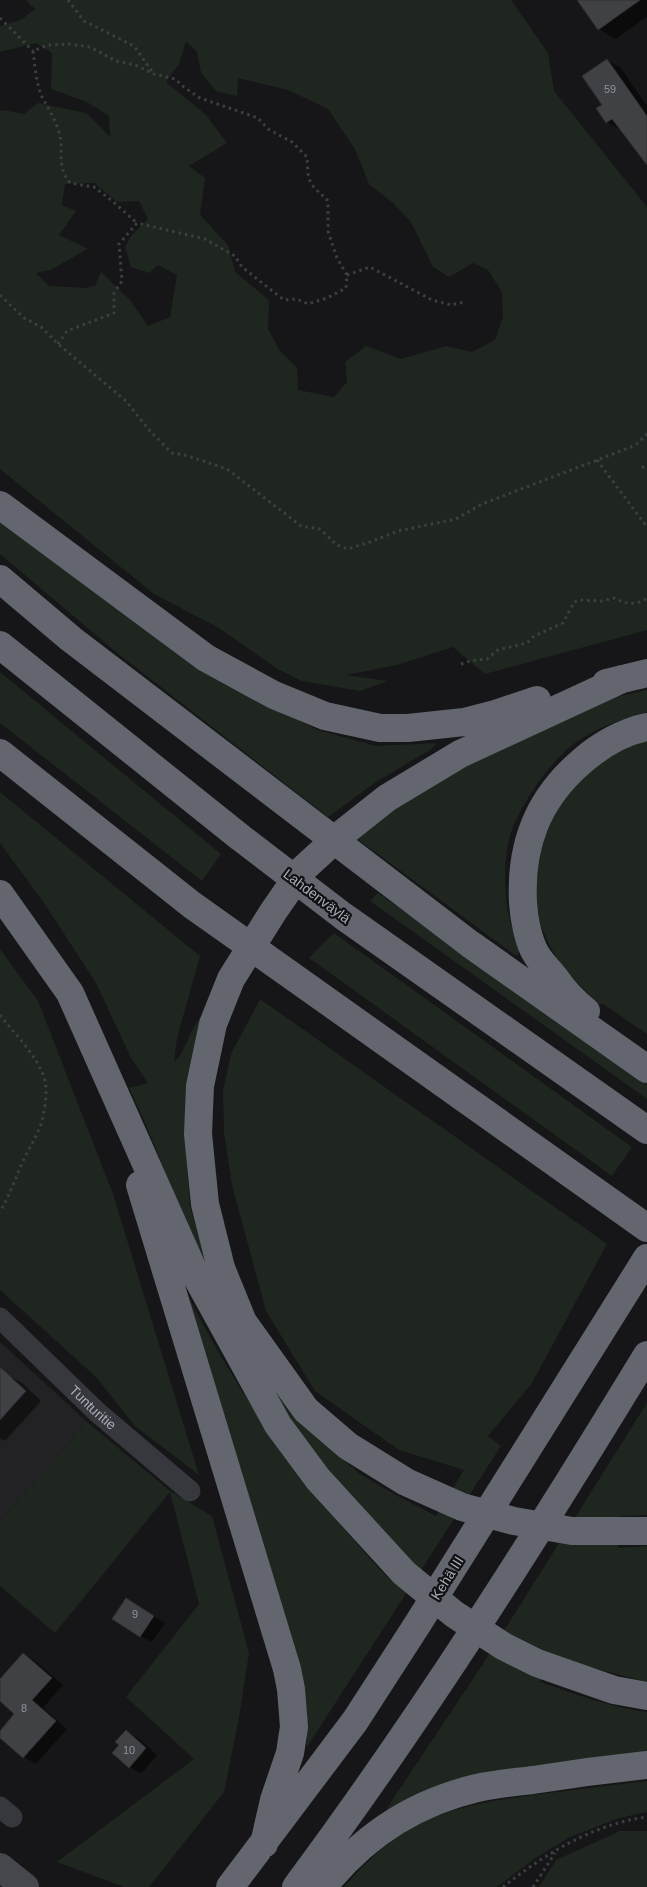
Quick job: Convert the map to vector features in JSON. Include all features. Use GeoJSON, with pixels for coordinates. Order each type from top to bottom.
{"type":"FeatureCollection","features":[{"type":"Feature","properties":{"kind":"highway"},"geometry":{"type":"LineString","coordinates":[[0,505],[206,658],[274,695],[325,716],[380,728],[434,726],[488,716],[532,702],[635,676]]}},
{"type":"Feature","properties":{"kind":"highway"},"geometry":{"type":"LineString","coordinates":[[0,579],[71,639],[470,944],[644,1066]]}},
{"type":"Feature","properties":{"kind":"highway","name":"Lahdenväylä"},"geometry":{"type":"LineString","coordinates":[[0,646],[343,916],[647,1130]]}},
{"type":"Feature","properties":{"kind":"highway"},"geometry":{"type":"LineString","coordinates":[[635,676],[518,726],[460,754],[387,798],[302,870],[231,979],[213,1024],[200,1086],[198,1134],[205,1204],[221,1268],[243,1322],[306,1410],[348,1446],[406,1482],[462,1507],[514,1521],[572,1531],[640,1531]]}},
{"type":"Feature","properties":{"kind":"highway"},"geometry":{"type":"LineString","coordinates":[[644,1066],[605,1026],[572,1000],[536,953],[524,918],[522,882],[526,851],[533,824],[548,796],[569,772],[591,753],[614,738],[647,727]]}},
{"type":"Feature","properties":{"kind":"highway"},"geometry":{"type":"LineString","coordinates":[[0,753],[192,905],[647,1228]]}},
{"type":"Feature","properties":{"kind":"highway"},"geometry":{"type":"LineString","coordinates":[[0,894],[70,993],[196,1276],[278,1425],[318,1479],[404,1573],[454,1614],[503,1646],[537,1663],[614,1690],[647,1696]]}},
{"type":"Feature","properties":{"kind":"highway"},"geometry":{"type":"LineString","coordinates":[[106,1071],[287,1669],[294,1727],[290,1753],[274,1800],[264,1844]]}},
{"type":"Feature","properties":{"kind":"highway","name":"Kehä III"},"geometry":{"type":"LineString","coordinates":[[230,1887],[264,1844],[365,1705],[647,1258]]}},
{"type":"Feature","properties":{"kind":"highway"},"geometry":{"type":"LineString","coordinates":[[296,1887],[364,1794],[482,1619],[577,1470],[647,1355]]}},
{"type":"Feature","properties":{"kind":"highway"},"geometry":{"type":"LineString","coordinates":[[323,1887],[349,1856],[374,1834],[403,1816],[437,1800],[477,1788],[647,1765]]}},
{"type":"Feature","properties":{"kind":"main road"},"geometry":{"type":"LineString","coordinates":[[0,1867],[25,1887]]}},
{"type":"Feature","properties":{"kind":"street","name":"Tunturitie"},"geometry":{"type":"LineString","coordinates":[[0,1318],[97,1412],[190,1491]]}},
{"type":"Feature","properties":{"kind":"path"},"geometry":{"type":"LineString","coordinates":[[68,0],[84,21],[134,46],[154,74]]}},
{"type":"Feature","properties":{"kind":"path"},"geometry":{"type":"LineString","coordinates":[[0,18],[33,51],[42,95],[60,134],[60,157],[64,175],[70,183],[94,187],[137,224],[205,239],[235,256],[242,267],[284,300],[297,299],[308,304],[327,298],[346,288],[346,275],[328,231],[328,201],[316,190],[309,180],[307,157],[292,142],[268,129],[258,118],[200,98],[175,79],[154,74],[135,65],[116,61],[90,47],[68,44],[48,45],[33,51]]}},
{"type":"Feature","properties":{"kind":"path"},"geometry":{"type":"LineString","coordinates":[[58,344],[67,331],[114,313],[114,293],[122,281],[118,244],[137,224]]}},
{"type":"Feature","properties":{"kind":"path"},"geometry":{"type":"LineString","coordinates":[[346,275],[370,267],[432,300],[451,305],[464,302]]}},
{"type":"Feature","properties":{"kind":"path"},"geometry":{"type":"LineString","coordinates":[[0,295],[24,318],[41,327],[58,344],[126,401],[150,431],[172,453],[185,454],[227,469],[301,526],[320,529],[337,545],[348,549],[398,531],[456,519],[482,504],[506,497],[631,447],[647,434]]}},
{"type":"Feature","properties":{"kind":"path"},"geometry":{"type":"LineString","coordinates":[[597,460],[647,527]]}},
{"type":"Feature","properties":{"kind":"path"},"geometry":{"type":"LineString","coordinates":[[642,468],[647,464]]}},
{"type":"Feature","properties":{"kind":"path"},"geometry":{"type":"LineString","coordinates":[[461,664],[470,660],[487,659],[498,650],[527,642],[534,636],[563,623],[574,602],[580,600],[602,601],[614,598],[626,604],[642,602],[647,598]]}},
{"type":"Feature","properties":{"kind":"path"},"geometry":{"type":"LineString","coordinates":[[0,1015],[32,1054],[46,1081],[41,1127],[0,1212]]}},
{"type":"Feature","properties":{"kind":"path"},"geometry":{"type":"LineString","coordinates":[[503,1887],[526,1869],[557,1850],[589,1834],[647,1817]]}},
{"type":"Feature","properties":{"kind":"path"},"geometry":{"type":"LineString","coordinates":[[533,1887],[557,1850]]}},
{"type":"Feature","properties":{"kind":"shaded area"},"geometry":{"type":"Polygon","coordinates":[[[26,0],[511,0],[548,53],[554,91],[647,207],[647,630],[485,674],[453,647],[397,665],[346,675],[388,681],[360,691],[302,681],[276,668],[219,628],[154,594],[0,469],[0,111],[24,114],[38,103],[86,113],[110,137],[109,116],[87,102],[51,89],[52,53],[36,43],[0,52],[0,26],[21,20],[35,9],[26,0]],[[186,41],[179,64],[166,82],[206,115],[227,143],[189,166],[205,178],[200,215],[228,245],[235,272],[269,300],[268,329],[280,351],[297,368],[298,390],[334,397],[347,382],[345,362],[366,346],[401,359],[446,346],[472,352],[495,340],[503,317],[502,292],[488,270],[473,263],[449,277],[433,267],[411,222],[393,203],[369,184],[355,149],[328,109],[288,90],[238,78],[237,96],[216,91],[201,73],[197,52],[186,41]],[[94,183],[65,184],[62,205],[76,211],[59,235],[88,249],[50,270],[36,273],[49,286],[86,288],[95,286],[101,272],[130,300],[148,326],[170,317],[177,275],[158,265],[149,273],[131,267],[125,247],[132,235],[148,219],[139,201],[117,202],[94,183]]]}},
{"type":"Feature","properties":{"kind":"shaded area"},"geometry":{"type":"Polygon","coordinates":[[[0,520],[279,711],[318,730],[376,746],[437,743],[430,750],[376,782],[328,817],[116,652],[0,554],[0,520]]]}},
{"type":"Feature","properties":{"kind":"shaded area"},"geometry":{"type":"Polygon","coordinates":[[[0,672],[221,854],[202,881],[0,723],[0,672]]]}},
{"type":"Feature","properties":{"kind":"shaded area"},"geometry":{"type":"Polygon","coordinates":[[[647,690],[647,712],[608,725],[588,734],[571,746],[539,781],[515,822],[507,849],[505,879],[508,911],[520,952],[516,956],[356,838],[395,806],[449,770],[611,698],[647,690]]]}},
{"type":"Feature","properties":{"kind":"shaded area"},"geometry":{"type":"Polygon","coordinates":[[[647,739],[647,1034],[603,1004],[599,1004],[562,968],[541,926],[535,883],[541,839],[559,803],[603,758],[647,739]]]}},
{"type":"Feature","properties":{"kind":"shaded area"},"geometry":{"type":"Polygon","coordinates":[[[0,792],[200,956],[177,1038],[174,1062],[179,1057],[194,1027],[202,1016],[196,1038],[187,1090],[185,1136],[190,1206],[204,1254],[327,1445],[360,1474],[436,1516],[464,1470],[399,1450],[315,1391],[266,1311],[232,1185],[224,1132],[223,1091],[231,1054],[260,999],[607,1244],[532,1383],[488,1436],[501,1446],[307,1747],[306,1713],[188,1301],[190,1300],[223,1360],[278,1445],[319,1499],[372,1561],[392,1581],[331,1473],[279,1405],[202,1262],[129,1088],[148,1083],[131,1058],[96,983],[44,903],[0,843],[0,792]]]}},
{"type":"Feature","properties":{"kind":"shaded area"},"geometry":{"type":"Polygon","coordinates":[[[378,893],[647,1084],[647,1099],[370,901],[378,893]]]}},
{"type":"Feature","properties":{"kind":"shaded area"},"geometry":{"type":"Polygon","coordinates":[[[334,933],[632,1147],[612,1176],[309,958],[334,933]]]}},
{"type":"Feature","properties":{"kind":"shaded area"},"geometry":{"type":"Polygon","coordinates":[[[0,949],[38,1001],[113,1194],[199,1475],[135,1426],[96,1377],[0,1290],[0,949]]]}},
{"type":"Feature","properties":{"kind":"shaded area"},"geometry":{"type":"Polygon","coordinates":[[[0,1342],[87,1422],[0,1522],[0,1342]]]}},
{"type":"Feature","properties":{"kind":"shaded area"},"geometry":{"type":"Polygon","coordinates":[[[647,1403],[647,1515],[620,1516],[618,1548],[647,1546],[647,1682],[586,1666],[551,1654],[540,1682],[606,1703],[647,1712],[647,1753],[389,1810],[387,1808],[483,1664],[647,1403]]]}},
{"type":"Feature","properties":{"kind":"shaded area"},"geometry":{"type":"Polygon","coordinates":[[[87,1422],[170,1491],[212,1516],[249,1653],[239,1718],[224,1792],[149,1887],[124,1887],[57,1862],[194,1759],[126,1697],[199,1604],[170,1492],[55,1633],[0,1586],[0,1522],[87,1422]]]}},
{"type":"Feature","properties":{"kind":"shaded area"},"geometry":{"type":"Polygon","coordinates":[[[647,1781],[647,1812],[619,1818],[570,1837],[534,1859],[497,1887],[344,1887],[366,1863],[391,1841],[410,1829],[442,1814],[477,1804],[531,1795],[647,1781]]]}},
{"type":"Feature","properties":{"kind":"shaded area"},"geometry":{"type":"Polygon","coordinates":[[[620,1831],[647,1831],[647,1887],[539,1887],[556,1860],[620,1831]]]}},
{"type":"Feature","properties":{"kind":"building"},"geometry":{"type":"Polygon","coordinates":[[[577,0],[640,0],[598,30],[577,0]]]}},
{"type":"Feature","properties":{"kind":"building"},"geometry":{"type":"Polygon","coordinates":[[[607,59],[647,116],[647,165],[612,119],[606,123],[596,108],[602,105],[582,76],[607,59]]]}},
{"type":"Feature","properties":{"kind":"building"},"geometry":{"type":"Polygon","coordinates":[[[0,1367],[26,1391],[0,1420],[0,1367]]]}},
{"type":"Feature","properties":{"kind":"building"},"geometry":{"type":"Polygon","coordinates":[[[126,1598],[154,1616],[140,1637],[112,1619],[126,1598]]]}},
{"type":"Feature","properties":{"kind":"building"},"geometry":{"type":"Polygon","coordinates":[[[23,1653],[52,1678],[32,1700],[56,1721],[23,1758],[0,1738],[0,1731],[14,1714],[0,1701],[0,1679],[23,1653]]]}},
{"type":"Feature","properties":{"kind":"building"},"geometry":{"type":"Polygon","coordinates":[[[126,1730],[146,1748],[129,1768],[112,1753],[119,1745],[115,1742],[126,1730]]]}}]}
